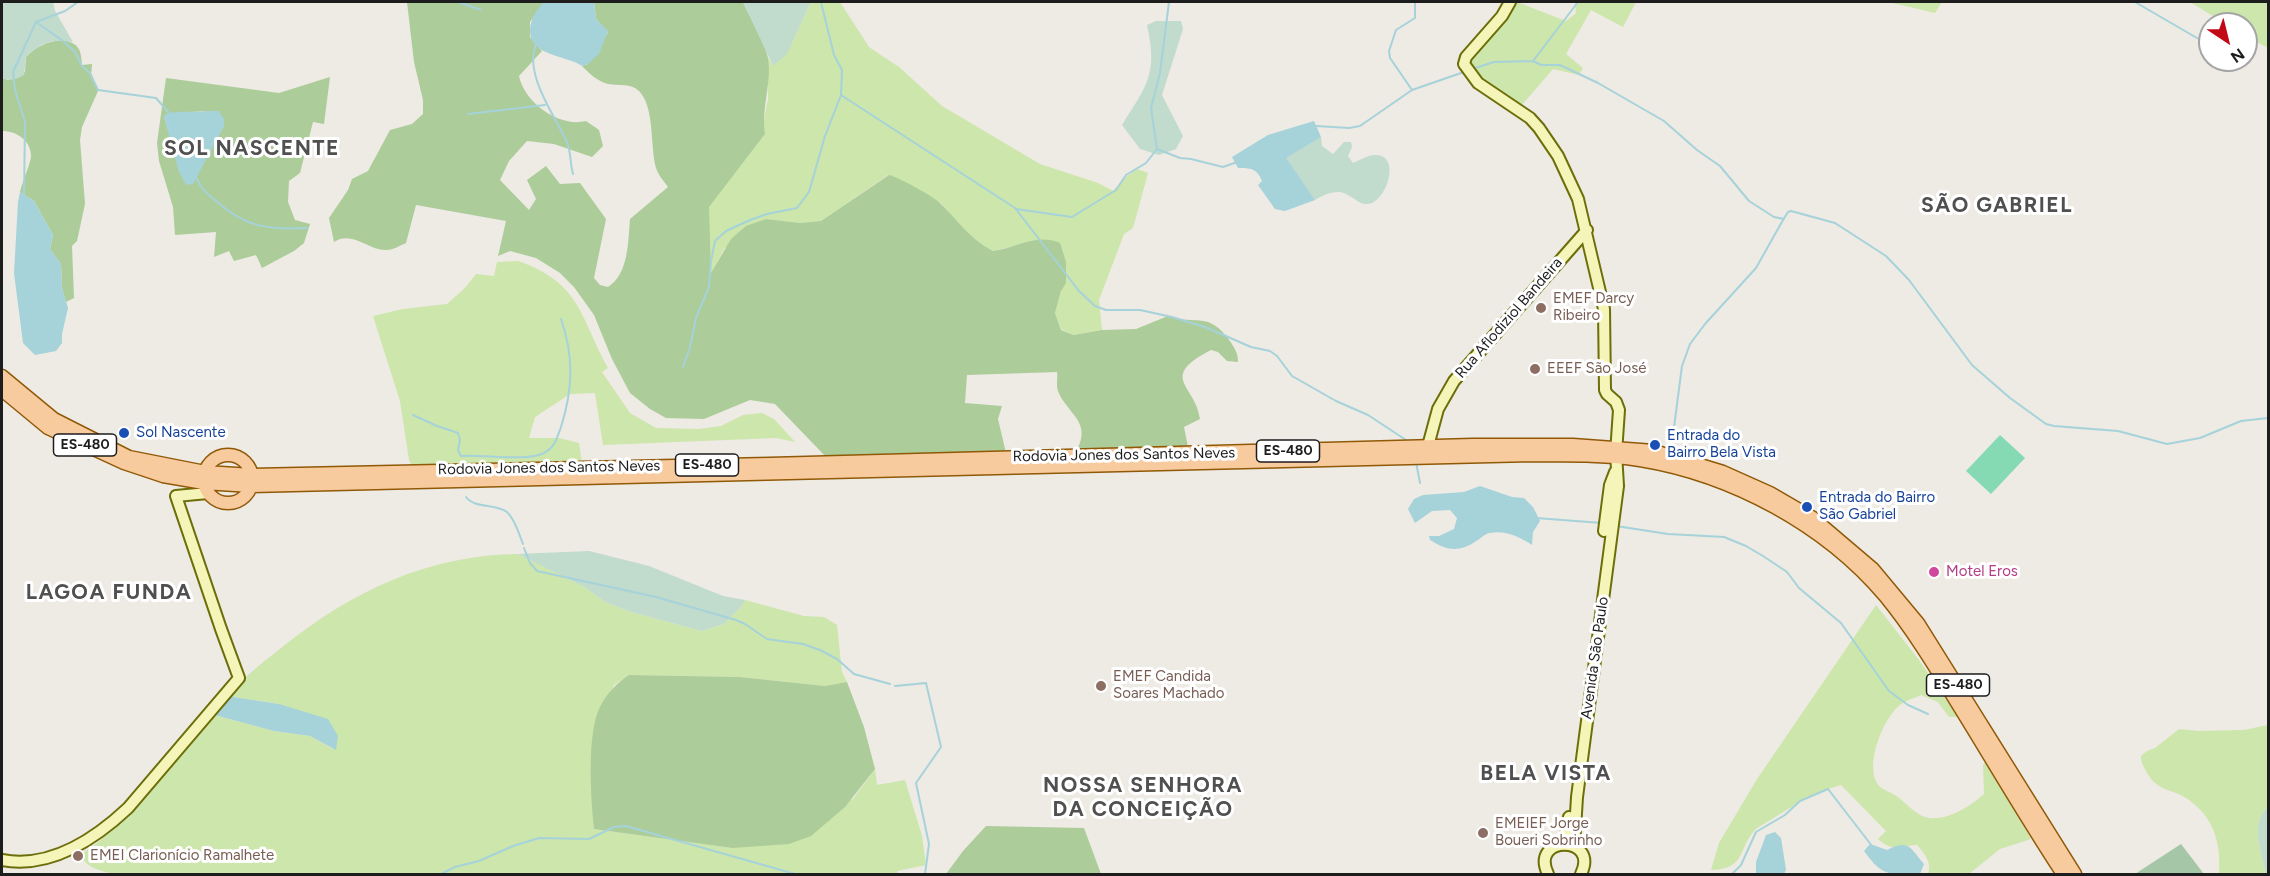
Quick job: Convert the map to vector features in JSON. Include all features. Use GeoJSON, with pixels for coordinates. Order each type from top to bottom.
{"type":"FeatureCollection","features":[{"type":"Feature","properties":{"kind":"main road","name":"Rodovia Jones dos Santos Neves"},"geometry":{"type":"LineString","coordinates":[[2,376],[54,419],[129,457],[206,483]]}},
{"type":"Feature","properties":{"kind":"main road","name":"Rodovia Jones dos Santos Neves"},"geometry":{"type":"LineString","coordinates":[[2,390],[48,428],[124,464],[163,476],[206,483],[770,464],[1428,446],[1573,445],[1616,458],[1654,451],[1702,465],[1751,484],[1801,510],[1862,558],[1888,584],[1924,632],[2076,874]]}},
{"type":"Feature","properties":{"kind":"main road"},"geometry":{"type":"LineString","coordinates":[[230,455],[243,460],[252,480],[246,496],[231,503],[218,501],[206,483],[214,460],[230,455]]}},
{"type":"Feature","properties":{"kind":"main road","name":"Rodovia Jones dos Santos Neves"},"geometry":{"type":"LineString","coordinates":[[252,480],[1532,455],[1639,460],[1691,472],[1747,494],[1804,526],[1845,556],[1884,595],[1922,645],[2063,874]]}},
{"type":"Feature","properties":{"kind":"street"},"geometry":{"type":"LineString","coordinates":[[1510,2],[1502,16],[1464,62],[1478,83],[1530,118],[1546,137],[1578,199],[1604,309],[1605,390],[1619,410],[1616,458]]}},
{"type":"Feature","properties":{"kind":"street","name":"Rua Aflodiziol Bandeira"},"geometry":{"type":"LineString","coordinates":[[1428,446],[1438,410],[1454,381],[1587,230]]}},
{"type":"Feature","properties":{"kind":"street","name":"Avenida São Paulo"},"geometry":{"type":"LineString","coordinates":[[1562,844],[1567,831],[1610,486],[1616,458]]}},
{"type":"Feature","properties":{"kind":"street","name":"Avenida São Paulo"},"geometry":{"type":"LineString","coordinates":[[1581,874],[1584,860],[1581,852],[1574,846],[1577,797],[1618,486],[1616,458]]}},
{"type":"Feature","properties":{"kind":"street"},"geometry":{"type":"LineString","coordinates":[[2,860],[26,860],[62,853],[103,830],[128,808],[239,678],[220,629],[176,496],[206,483]]}},
{"type":"Feature","properties":{"kind":"street"},"geometry":{"type":"LineString","coordinates":[[1548,874],[1545,864],[1546,856],[1551,849],[1562,844],[1574,846]]}},
{"type":"Feature","properties":{"kind":"green space"},"geometry":{"type":"Polygon","coordinates":[[[2,2],[53,2],[55,11],[73,42],[53,41],[41,45],[26,57],[24,75],[13,80],[2,78],[2,2]]]}},
{"type":"Feature","properties":{"kind":"green space"},"geometry":{"type":"Polygon","coordinates":[[[407,2],[544,2],[530,22],[530,37],[542,51],[519,76],[522,86],[535,104],[554,117],[565,121],[586,121],[599,130],[603,146],[592,157],[554,144],[527,141],[509,161],[500,180],[529,210],[536,199],[527,180],[546,166],[560,184],[580,183],[606,219],[594,278],[600,285],[608,287],[615,281],[624,266],[630,219],[668,187],[656,168],[650,117],[644,98],[632,87],[600,81],[582,66],[588,64],[608,32],[596,19],[594,2],[743,2],[768,58],[765,134],[709,207],[711,273],[731,239],[746,226],[766,219],[800,223],[821,221],[889,175],[937,201],[971,235],[993,251],[1035,240],[1051,240],[1060,243],[1066,262],[1066,283],[1061,291],[1055,313],[1061,330],[1073,335],[1102,330],[1136,329],[1168,316],[1208,322],[1222,331],[1230,341],[1235,349],[1238,362],[1227,361],[1218,352],[1211,350],[1186,368],[1183,375],[1184,382],[1197,407],[1200,419],[1184,427],[1188,447],[1077,450],[1082,432],[1076,418],[1058,391],[1057,372],[967,375],[965,403],[1002,406],[998,419],[1006,453],[827,458],[775,404],[750,400],[704,419],[666,418],[630,393],[612,359],[594,315],[574,287],[560,273],[536,258],[510,251],[498,256],[506,221],[416,205],[406,243],[396,248],[380,249],[348,238],[334,242],[329,218],[348,190],[352,179],[368,171],[390,130],[412,124],[423,114],[423,100],[414,62],[407,2]]]}},
{"type":"Feature","properties":{"kind":"green space"},"geometry":{"type":"Polygon","coordinates":[[[743,2],[811,2],[787,54],[773,66],[743,2]]]}},
{"type":"Feature","properties":{"kind":"green space"},"geometry":{"type":"Polygon","coordinates":[[[811,2],[840,2],[869,47],[899,67],[942,106],[1040,164],[1098,183],[1113,191],[1123,179],[1137,169],[1148,173],[1133,228],[1124,234],[1099,300],[1102,330],[1072,335],[1061,329],[1055,313],[1061,291],[1022,244],[993,251],[983,246],[960,227],[941,203],[888,175],[821,221],[800,223],[766,219],[724,249],[711,274],[708,207],[765,134],[763,125],[768,99],[768,57],[773,66],[793,41],[811,2]]]}},
{"type":"Feature","properties":{"kind":"green space"},"geometry":{"type":"Polygon","coordinates":[[[1517,2],[1566,21],[1576,13],[1575,2],[1636,2],[1623,27],[1591,10],[1566,54],[1583,68],[1579,75],[1553,69],[1521,106],[1490,86],[1485,86],[1466,61],[1517,2]]]}},
{"type":"Feature","properties":{"kind":"green space"},"geometry":{"type":"Polygon","coordinates":[[[1888,2],[1942,2],[1935,13],[1888,2]]]}},
{"type":"Feature","properties":{"kind":"green space"},"geometry":{"type":"Polygon","coordinates":[[[2190,2],[2268,2],[2268,48],[2258,43],[2258,12],[2206,12],[2190,2]]]}},
{"type":"Feature","properties":{"kind":"green space"},"geometry":{"type":"Polygon","coordinates":[[[1156,21],[1181,21],[1183,29],[1162,95],[1183,136],[1176,149],[1159,155],[1140,149],[1122,125],[1144,89],[1148,78],[1151,56],[1147,25],[1156,21]]]}},
{"type":"Feature","properties":{"kind":"green space"},"geometry":{"type":"Polygon","coordinates":[[[62,40],[76,45],[81,55],[82,65],[92,64],[91,77],[98,91],[82,127],[80,140],[85,204],[77,241],[72,246],[74,298],[66,302],[62,288],[61,264],[50,249],[53,235],[34,201],[20,192],[31,159],[30,150],[21,137],[2,131],[2,78],[8,80],[25,72],[26,57],[30,53],[42,45],[62,40]]]}},
{"type":"Feature","properties":{"kind":"green space"},"geometry":{"type":"Polygon","coordinates":[[[330,77],[324,124],[313,122],[300,173],[289,181],[288,202],[295,220],[310,224],[304,243],[262,268],[256,255],[234,261],[229,251],[214,257],[216,232],[175,235],[173,207],[159,161],[157,143],[166,78],[279,93],[330,77]],[[206,111],[179,113],[164,117],[172,142],[216,138],[224,126],[224,119],[206,111]]]}},
{"type":"Feature","properties":{"kind":"green space"},"geometry":{"type":"Polygon","coordinates":[[[1321,137],[1322,146],[1333,154],[1344,142],[1351,142],[1352,147],[1348,156],[1353,163],[1373,155],[1383,157],[1388,162],[1390,169],[1387,185],[1378,199],[1365,204],[1346,194],[1334,192],[1315,200],[1285,158],[1321,137]]]}},
{"type":"Feature","properties":{"kind":"green space"},"geometry":{"type":"Polygon","coordinates":[[[518,261],[539,270],[567,291],[584,318],[608,368],[602,372],[630,413],[656,428],[698,429],[721,426],[743,415],[762,413],[774,419],[795,442],[776,438],[603,445],[595,393],[570,394],[535,417],[529,438],[559,438],[579,443],[582,463],[413,467],[409,460],[400,401],[373,316],[403,309],[447,304],[465,288],[476,274],[494,276],[497,262],[518,261]]]}},
{"type":"Feature","properties":{"kind":"green space"},"geometry":{"type":"Polygon","coordinates":[[[2000,435],[2025,458],[1991,494],[1966,471],[2000,435]]]}},
{"type":"Feature","properties":{"kind":"green space"},"geometry":{"type":"Polygon","coordinates":[[[589,551],[649,566],[723,596],[745,600],[724,624],[702,631],[631,612],[605,602],[586,588],[518,554],[589,551]]]}},
{"type":"Feature","properties":{"kind":"green space"},"geometry":{"type":"Polygon","coordinates":[[[518,554],[586,588],[605,602],[631,612],[702,631],[724,624],[745,600],[804,616],[824,617],[837,625],[842,672],[847,682],[825,686],[740,677],[629,675],[614,685],[592,740],[594,829],[732,848],[853,799],[875,769],[877,785],[905,780],[922,836],[926,865],[897,871],[898,874],[113,874],[94,868],[83,859],[81,854],[134,809],[211,714],[274,731],[310,736],[335,750],[279,704],[227,696],[260,665],[308,628],[363,594],[421,569],[452,561],[518,554]]]}},
{"type":"Feature","properties":{"kind":"green space"},"geometry":{"type":"Polygon","coordinates":[[[1876,605],[1919,660],[1958,717],[1949,717],[1938,702],[1921,695],[1900,705],[1887,720],[1877,743],[1873,767],[1879,786],[1897,796],[1921,815],[1930,818],[1945,817],[1973,803],[1984,794],[1983,765],[1986,761],[2031,839],[2000,849],[1969,874],[1928,874],[1928,862],[1917,845],[1892,847],[1883,843],[1878,839],[1886,831],[1841,785],[1808,798],[1757,828],[1737,861],[1723,869],[1711,870],[1719,843],[1757,779],[1876,605]]]}},
{"type":"Feature","properties":{"kind":"green space"},"geometry":{"type":"Polygon","coordinates":[[[629,675],[740,677],[825,686],[847,682],[864,727],[875,769],[845,807],[811,836],[789,844],[732,848],[594,829],[591,748],[596,717],[610,692],[629,675]]]}},
{"type":"Feature","properties":{"kind":"green space"},"geometry":{"type":"Polygon","coordinates":[[[2268,725],[2268,807],[2262,814],[2258,830],[2266,874],[2219,874],[2217,842],[2205,815],[2183,796],[2156,784],[2147,773],[2141,756],[2179,729],[2244,730],[2268,725]]]}},
{"type":"Feature","properties":{"kind":"green space"},"geometry":{"type":"Polygon","coordinates":[[[2268,807],[2268,874],[2266,874],[2258,830],[2262,814],[2268,807]]]}},
{"type":"Feature","properties":{"kind":"green space"},"geometry":{"type":"Polygon","coordinates":[[[986,826],[1084,828],[1101,874],[946,874],[986,826]]]}},
{"type":"Feature","properties":{"kind":"green space"},"geometry":{"type":"Polygon","coordinates":[[[2181,844],[2204,874],[2135,874],[2181,844]]]}},
{"type":"Feature","properties":{"kind":"water"},"geometry":{"type":"Polygon","coordinates":[[[544,2],[594,2],[596,19],[608,31],[599,54],[588,64],[582,66],[550,54],[536,45],[532,39],[530,27],[534,15],[544,2]]]}},
{"type":"Feature","properties":{"kind":"water"},"geometry":{"type":"Polygon","coordinates":[[[219,111],[224,119],[224,126],[193,184],[186,185],[179,172],[164,117],[171,113],[219,111]]]}},
{"type":"Feature","properties":{"kind":"water"},"geometry":{"type":"Polygon","coordinates":[[[1314,121],[1321,137],[1286,158],[1315,200],[1285,211],[1275,209],[1258,185],[1262,181],[1258,173],[1250,169],[1238,168],[1232,157],[1268,135],[1314,121]]]}},
{"type":"Feature","properties":{"kind":"water"},"geometry":{"type":"Polygon","coordinates":[[[20,192],[34,201],[53,235],[50,249],[61,264],[62,288],[68,308],[62,343],[56,351],[35,355],[23,343],[14,273],[20,192]]]}},
{"type":"Feature","properties":{"kind":"water"},"geometry":{"type":"Polygon","coordinates":[[[1480,486],[1512,497],[1524,498],[1533,507],[1540,521],[1533,532],[1532,545],[1512,535],[1496,532],[1487,534],[1466,547],[1454,549],[1443,547],[1430,540],[1429,536],[1439,536],[1454,529],[1457,518],[1450,510],[1432,511],[1415,523],[1408,509],[1414,499],[1423,495],[1464,492],[1480,486]]]}},
{"type":"Feature","properties":{"kind":"water"},"geometry":{"type":"Polygon","coordinates":[[[227,696],[279,704],[328,719],[338,736],[336,750],[310,736],[274,731],[211,714],[227,696]]]}},
{"type":"Feature","properties":{"kind":"water"},"geometry":{"type":"Polygon","coordinates":[[[1775,832],[1781,838],[1786,870],[1784,874],[1756,874],[1756,862],[1766,835],[1775,832]]]}},
{"type":"Feature","properties":{"kind":"water"},"geometry":{"type":"Polygon","coordinates":[[[1870,844],[1887,850],[1901,845],[1909,847],[1924,864],[1920,874],[1893,874],[1881,870],[1864,851],[1870,844]]]}},
{"type":"Feature","properties":{"kind":"waterway"},"geometry":{"type":"LineString","coordinates":[[24,196],[25,122],[15,90],[13,72],[36,22],[65,11],[78,2]]}},
{"type":"Feature","properties":{"kind":"waterway"},"geometry":{"type":"LineString","coordinates":[[458,2],[481,10]]}},
{"type":"Feature","properties":{"kind":"waterway"},"geometry":{"type":"LineString","coordinates":[[683,367],[696,318],[709,287],[715,241],[726,231],[750,220],[797,208],[809,192],[825,136],[841,95],[842,70],[834,55],[821,2]]}},
{"type":"Feature","properties":{"kind":"waterway"},"geometry":{"type":"LineString","coordinates":[[1157,149],[1151,108],[1160,73],[1169,2]]}},
{"type":"Feature","properties":{"kind":"waterway"},"geometry":{"type":"LineString","coordinates":[[1412,90],[1390,58],[1389,51],[1396,30],[1415,18],[1415,2]]}},
{"type":"Feature","properties":{"kind":"waterway"},"geometry":{"type":"LineString","coordinates":[[1533,61],[1578,2]]}},
{"type":"Feature","properties":{"kind":"waterway"},"geometry":{"type":"LineString","coordinates":[[2135,2],[2198,39]]}},
{"type":"Feature","properties":{"kind":"waterway"},"geometry":{"type":"LineString","coordinates":[[36,22],[75,52],[82,66],[90,73],[98,90],[156,98],[170,114]]}},
{"type":"Feature","properties":{"kind":"waterway"},"geometry":{"type":"LineString","coordinates":[[537,42],[533,54],[537,80],[548,107],[567,142],[573,174]]}},
{"type":"Feature","properties":{"kind":"waterway"},"geometry":{"type":"LineString","coordinates":[[1472,69],[1494,62],[1533,61],[1541,65],[1560,65],[1598,83],[1664,121],[1697,150],[1720,166],[1749,201],[1774,217],[1784,219]]}},
{"type":"Feature","properties":{"kind":"waterway"},"geometry":{"type":"LineString","coordinates":[[1316,126],[1349,128],[1360,126],[1412,90],[1464,72]]}},
{"type":"Feature","properties":{"kind":"waterway"},"geometry":{"type":"LineString","coordinates":[[841,95],[1015,208],[1079,291],[1095,306],[1106,310],[1140,310],[1172,317],[1205,327],[1251,347],[1270,351],[1277,356],[1292,376],[1336,401],[1368,415],[1409,442]]}},
{"type":"Feature","properties":{"kind":"waterway"},"geometry":{"type":"LineString","coordinates":[[468,114],[545,105]]}},
{"type":"Feature","properties":{"kind":"waterway"},"geometry":{"type":"LineString","coordinates":[[1157,149],[1180,158],[1223,167],[1237,162]]}},
{"type":"Feature","properties":{"kind":"waterway"},"geometry":{"type":"LineString","coordinates":[[1016,209],[1072,217],[1116,190],[1126,175],[1146,163],[1157,149]]}},
{"type":"Feature","properties":{"kind":"waterway"},"geometry":{"type":"LineString","coordinates":[[196,177],[202,188],[216,201],[248,222],[270,227],[307,228]]}},
{"type":"Feature","properties":{"kind":"waterway"},"geometry":{"type":"LineString","coordinates":[[1673,435],[1682,366],[1690,344],[1756,268],[1783,220],[1791,211],[1835,223],[1886,256],[1909,280],[1972,365],[2010,398],[2046,424],[2118,431],[2167,444],[2200,438],[2241,421],[2268,418]]}},
{"type":"Feature","properties":{"kind":"waterway"},"geometry":{"type":"LineString","coordinates":[[413,415],[458,433],[460,440],[458,450],[461,456],[527,457],[548,451],[555,442],[561,427],[570,386],[570,359],[561,319]]}},
{"type":"Feature","properties":{"kind":"waterway"},"geometry":{"type":"LineString","coordinates":[[1416,462],[1420,483]]}},
{"type":"Feature","properties":{"kind":"waterway"},"geometry":{"type":"LineString","coordinates":[[466,497],[480,505],[507,512],[515,523],[523,544]]}},
{"type":"Feature","properties":{"kind":"waterway"},"geometry":{"type":"LineString","coordinates":[[1536,518],[1602,523]]}},
{"type":"Feature","properties":{"kind":"waterway"},"geometry":{"type":"LineString","coordinates":[[1616,526],[1668,534],[1724,537],[1763,556],[1787,572],[1799,588],[1841,623],[1889,691],[1908,705],[1928,714]]}},
{"type":"Feature","properties":{"kind":"waterway"},"geometry":{"type":"LineString","coordinates":[[524,548],[530,563],[537,571],[656,597],[736,620],[767,639],[803,644],[820,650],[837,659],[854,674],[890,684]]}},
{"type":"Feature","properties":{"kind":"waterway"},"geometry":{"type":"LineString","coordinates":[[895,686],[926,683],[941,747],[916,783],[929,844],[925,874]]}},
{"type":"Feature","properties":{"kind":"waterway"},"geometry":{"type":"LineString","coordinates":[[1732,874],[1741,865],[1756,832],[1785,815],[1800,801],[1828,789],[1872,846]]}},
{"type":"Feature","properties":{"kind":"waterway"},"geometry":{"type":"LineString","coordinates":[[441,874],[539,838],[589,839],[614,827],[626,826],[795,874]]}},
{"type":"Feature","properties":{"kind":"place","name":"EMEF Darcy Ribeiro"},"geometry":{"type":"Point","coordinates":[1541,308]}},
{"type":"Feature","properties":{"kind":"place","name":"EEEF São José"},"geometry":{"type":"Point","coordinates":[1535,369]}},
{"type":"Feature","properties":{"kind":"place","name":"Sol Nascente"},"geometry":{"type":"Point","coordinates":[124,433]}},
{"type":"Feature","properties":{"kind":"place","name":"Entrada do Bairro Bela Vista"},"geometry":{"type":"Point","coordinates":[1655,445]}},
{"type":"Feature","properties":{"kind":"place","name":"Entrada do Bairro São Gabriel"},"geometry":{"type":"Point","coordinates":[1807,507]}},
{"type":"Feature","properties":{"kind":"place","name":"Motel Eros"},"geometry":{"type":"Point","coordinates":[1934,572]}},
{"type":"Feature","properties":{"kind":"place","name":"EMEF Candida Soares Machado"},"geometry":{"type":"Point","coordinates":[1101,686]}},
{"type":"Feature","properties":{"kind":"place","name":"EMEIEF Jorge Boueri Sobrinho"},"geometry":{"type":"Point","coordinates":[1483,833]}},
{"type":"Feature","properties":{"kind":"place","name":"EMEI Clarionício Ramalhete"},"geometry":{"type":"Point","coordinates":[78,856]}},
{"type":"Feature","properties":{"kind":"district","name":"SOL NASCENTE"},"geometry":{"type":"Point","coordinates":[252,149]}},
{"type":"Feature","properties":{"kind":"district","name":"SÃO GABRIEL"},"geometry":{"type":"Point","coordinates":[1997,206]}},
{"type":"Feature","properties":{"kind":"district","name":"LAGOA FUNDA"},"geometry":{"type":"Point","coordinates":[109,593]}},
{"type":"Feature","properties":{"kind":"district","name":"BELA VISTA"},"geometry":{"type":"Point","coordinates":[1546,774]}},
{"type":"Feature","properties":{"kind":"district","name":"NOSSA SENHORA DA CONCEIÇÃO"},"geometry":{"type":"Point","coordinates":[1143,798]}}]}
